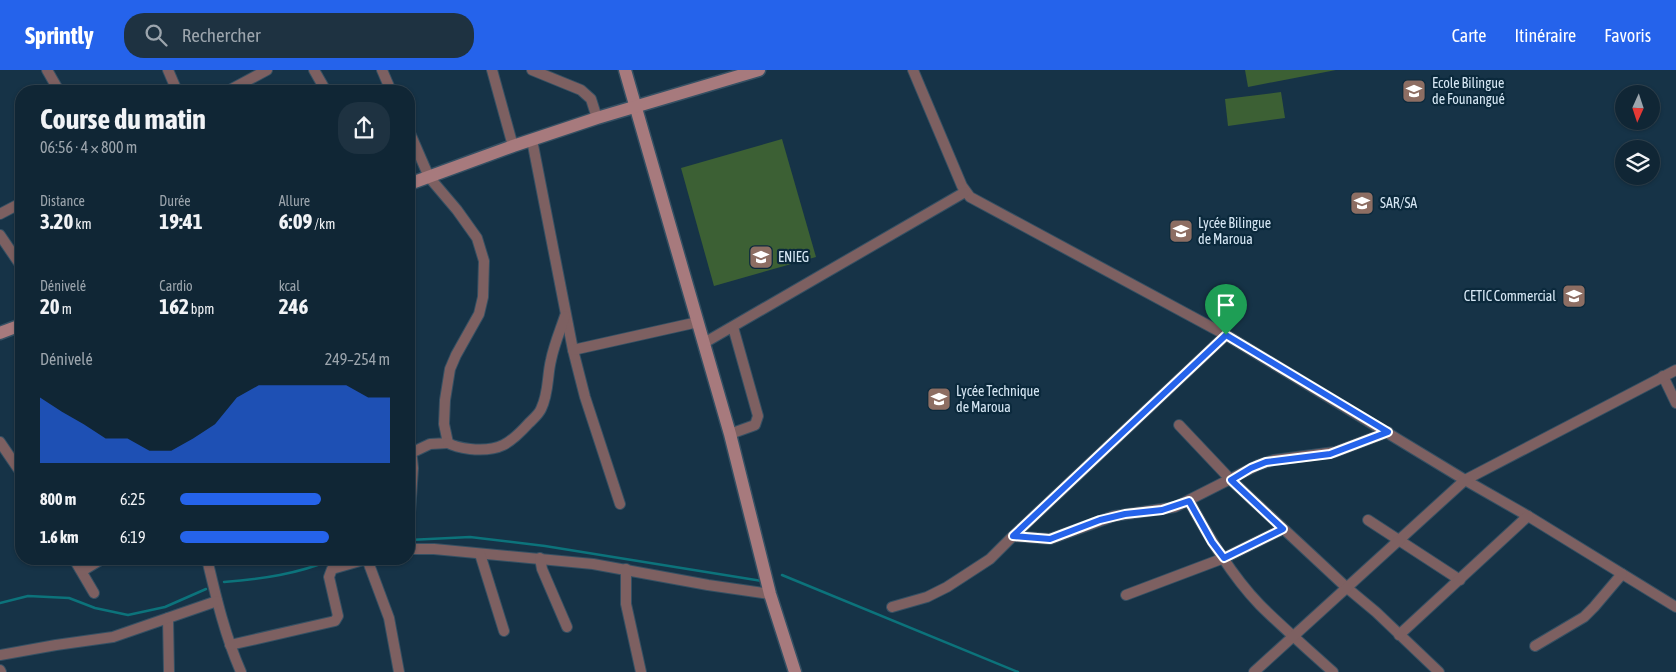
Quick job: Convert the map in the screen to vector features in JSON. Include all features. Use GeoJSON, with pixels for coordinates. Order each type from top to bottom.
{"type":"FeatureCollection","features":[{"type":"Feature","properties":{"kind":"street"},"geometry":{"type":"LineString","coordinates":[[47,70],[56,85]]}},
{"type":"Feature","properties":{"kind":"street"},"geometry":{"type":"LineString","coordinates":[[168,70],[174,85]]}},
{"type":"Feature","properties":{"kind":"street"},"geometry":{"type":"LineString","coordinates":[[239,85],[266,70]]}},
{"type":"Feature","properties":{"kind":"street"},"geometry":{"type":"LineString","coordinates":[[314,70],[323,85]]}},
{"type":"Feature","properties":{"kind":"street"},"geometry":{"type":"LineString","coordinates":[[382,70],[388,85]]}},
{"type":"Feature","properties":{"kind":"street"},"geometry":{"type":"LineString","coordinates":[[492,70],[513,146]]}},
{"type":"Feature","properties":{"kind":"street"},"geometry":{"type":"LineString","coordinates":[[532,70],[581,90],[591,99],[597,118]]}},
{"type":"Feature","properties":{"kind":"street"},"geometry":{"type":"LineString","coordinates":[[625,70],[730,434],[770,594],[796,672]]}},
{"type":"Feature","properties":{"kind":"street"},"geometry":{"type":"LineString","coordinates":[[913,70],[965,192],[970,197],[1226,335],[1676,607]]}},
{"type":"Feature","properties":{"kind":"street"},"geometry":{"type":"LineString","coordinates":[[415,182],[597,118],[752,71]]}},
{"type":"Feature","properties":{"kind":"street"},"geometry":{"type":"LineString","coordinates":[[532,140],[572,350],[585,397],[620,504]]}},
{"type":"Feature","properties":{"kind":"street"},"geometry":{"type":"LineString","coordinates":[[415,145],[429,177],[457,210],[477,238],[484,261],[483,297],[479,314],[450,369],[445,400],[444,424],[448,443]]}},
{"type":"Feature","properties":{"kind":"street"},"geometry":{"type":"LineString","coordinates":[[704,343],[965,192]]}},
{"type":"Feature","properties":{"kind":"street"},"geometry":{"type":"LineString","coordinates":[[0,214],[15,205]]}},
{"type":"Feature","properties":{"kind":"street"},"geometry":{"type":"LineString","coordinates":[[0,235],[15,257]]}},
{"type":"Feature","properties":{"kind":"street"},"geometry":{"type":"LineString","coordinates":[[415,448],[430,444],[448,443],[466,448],[492,449],[513,440],[541,410],[548,388],[551,360],[566,314]]}},
{"type":"Feature","properties":{"kind":"street"},"geometry":{"type":"LineString","coordinates":[[572,350],[698,322]]}},
{"type":"Feature","properties":{"kind":"street"},"geometry":{"type":"LineString","coordinates":[[0,332],[15,326]]}},
{"type":"Feature","properties":{"kind":"street"},"geometry":{"type":"LineString","coordinates":[[730,434],[755,425],[758,416],[732,327]]}},
{"type":"Feature","properties":{"kind":"street"},"geometry":{"type":"LineString","coordinates":[[892,607],[927,596],[947,587],[990,559],[1226,335]]}},
{"type":"Feature","properties":{"kind":"street"},"geometry":{"type":"LineString","coordinates":[[1254,672],[1465,480],[1676,370]]}},
{"type":"Feature","properties":{"kind":"street"},"geometry":{"type":"LineString","coordinates":[[1663,376],[1676,403]]}},
{"type":"Feature","properties":{"kind":"street"},"geometry":{"type":"LineString","coordinates":[[1179,425],[1231,480],[1346,588],[1376,612],[1438,672]]}},
{"type":"Feature","properties":{"kind":"street"},"geometry":{"type":"LineString","coordinates":[[1013,536],[1050,539],[1107,518],[1162,510],[1189,501],[1266,462],[1330,454],[1388,432]]}},
{"type":"Feature","properties":{"kind":"street"},"geometry":{"type":"LineString","coordinates":[[0,442],[15,464]]}},
{"type":"Feature","properties":{"kind":"street"},"geometry":{"type":"LineString","coordinates":[[1189,501],[1212,542],[1260,604],[1333,672]]}},
{"type":"Feature","properties":{"kind":"street"},"geometry":{"type":"LineString","coordinates":[[1398,635],[1528,516]]}},
{"type":"Feature","properties":{"kind":"street"},"geometry":{"type":"LineString","coordinates":[[1368,520],[1460,580]]}},
{"type":"Feature","properties":{"kind":"street"},"geometry":{"type":"LineString","coordinates":[[1126,595],[1224,558],[1283,529]]}},
{"type":"Feature","properties":{"kind":"street"},"geometry":{"type":"LineString","coordinates":[[415,550],[434,549],[540,558],[626,569],[708,585],[770,594]]}},
{"type":"Feature","properties":{"kind":"street"},"geometry":{"type":"LineString","coordinates":[[480,554],[504,631]]}},
{"type":"Feature","properties":{"kind":"street"},"geometry":{"type":"LineString","coordinates":[[540,558],[542,570],[567,627]]}},
{"type":"Feature","properties":{"kind":"street"},"geometry":{"type":"LineString","coordinates":[[78,565],[94,592]]}},
{"type":"Feature","properties":{"kind":"street"},"geometry":{"type":"LineString","coordinates":[[82,571],[92,565]]}},
{"type":"Feature","properties":{"kind":"street"},"geometry":{"type":"LineString","coordinates":[[208,565],[230,645],[241,672]]}},
{"type":"Feature","properties":{"kind":"street"},"geometry":{"type":"LineString","coordinates":[[230,645],[335,621],[338,616],[329,577],[332,569],[346,565]]}},
{"type":"Feature","properties":{"kind":"street"},"geometry":{"type":"LineString","coordinates":[[369,565],[390,624],[399,672]]}},
{"type":"Feature","properties":{"kind":"street"},"geometry":{"type":"LineString","coordinates":[[626,569],[626,604],[641,672]]}},
{"type":"Feature","properties":{"kind":"street"},"geometry":{"type":"LineString","coordinates":[[1535,646],[1584,617],[1622,574]]}},
{"type":"Feature","properties":{"kind":"street"},"geometry":{"type":"LineString","coordinates":[[0,655],[113,637],[217,601]]}},
{"type":"Feature","properties":{"kind":"street"},"geometry":{"type":"LineString","coordinates":[[168,618],[169,672]]}},
{"type":"Feature","properties":{"kind":"green space"},"geometry":{"type":"Polygon","coordinates":[[[1245,70],[1336,70],[1248,87],[1245,70]]]}},
{"type":"Feature","properties":{"kind":"green space"},"geometry":{"type":"Polygon","coordinates":[[[1281,92],[1285,118],[1228,126],[1225,99],[1281,92]]]}},
{"type":"Feature","properties":{"kind":"green space"},"geometry":{"type":"Polygon","coordinates":[[[782,139],[816,257],[714,286],[681,168],[782,139]]]}},
{"type":"Feature","properties":{"kind":"waterway"},"geometry":{"type":"LineString","coordinates":[[415,540],[470,537],[545,546],[762,581]]}},
{"type":"Feature","properties":{"kind":"waterway"},"geometry":{"type":"LineString","coordinates":[[224,582],[280,575],[316,565]]}},
{"type":"Feature","properties":{"kind":"waterway"},"geometry":{"type":"LineString","coordinates":[[782,575],[1018,672]]}},
{"type":"Feature","properties":{"kind":"waterway"},"geometry":{"type":"LineString","coordinates":[[0,603],[28,596],[69,598],[95,608],[128,615],[165,607],[206,589]]}},
{"type":"Feature","properties":{"kind":"place","name":"Ecole Bilingue de Founangué"},"geometry":{"type":"Point","coordinates":[1414,91]}},
{"type":"Feature","properties":{"kind":"place","name":"SAR/SA"},"geometry":{"type":"Point","coordinates":[1362,203]}},
{"type":"Feature","properties":{"kind":"place","name":"Lycée Bilingue de Maroua"},"geometry":{"type":"Point","coordinates":[1181,231]}},
{"type":"Feature","properties":{"kind":"place","name":"ENIEG"},"geometry":{"type":"Point","coordinates":[761,257]}},
{"type":"Feature","properties":{"kind":"place","name":"CETIC Commercial"},"geometry":{"type":"Point","coordinates":[1574,296]}},
{"type":"Feature","properties":{"kind":"place","name":"Lycée Technique de Maroua"},"geometry":{"type":"Point","coordinates":[939,399]}},
{"type":"Feature","properties":{"kind":"route"},"geometry":{"type":"LineString","coordinates":[[1226,335],[1388,432],[1330,454],[1266,462],[1251,468],[1231,480],[1283,529],[1224,558],[1212,542],[1189,501],[1162,510],[1114,516],[1050,539],[1013,536],[1150,406],[1226,335]]}}]}
